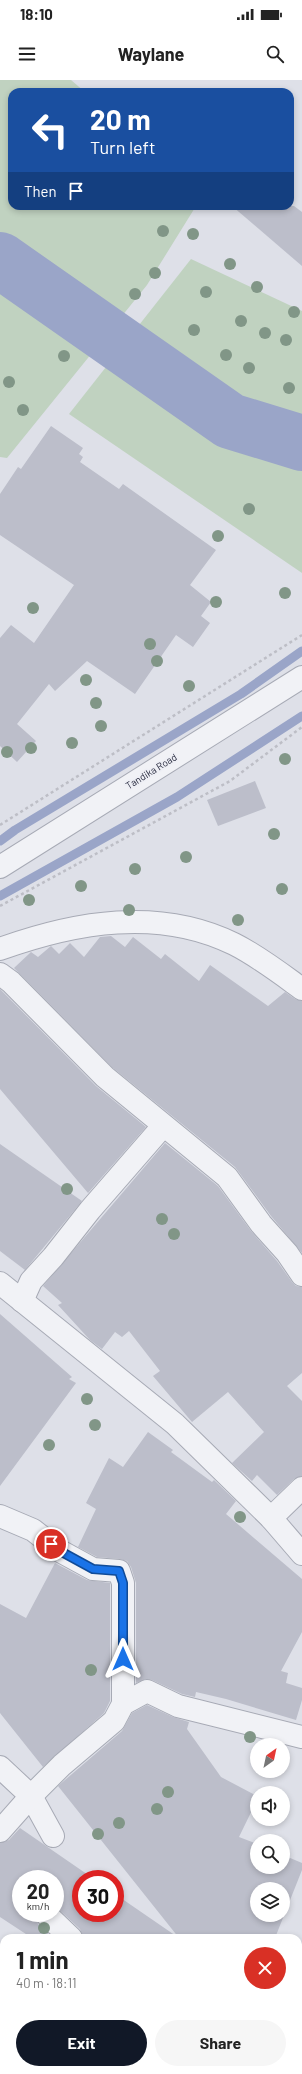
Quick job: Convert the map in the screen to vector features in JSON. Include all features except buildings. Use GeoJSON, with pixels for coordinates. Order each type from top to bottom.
{"type":"FeatureCollection","features":[{"type":"Feature","properties":{"kind":"street","name":"Tandika Road"},"geometry":{"type":"LineString","coordinates":[[0,867],[302,677]]}},
{"type":"Feature","properties":{"kind":"street"},"geometry":{"type":"LineString","coordinates":[[0,949],[31,938],[84,925],[139,920],[195,929],[233,944],[268,964],[302,989]]}},
{"type":"Feature","properties":{"kind":"street"},"geometry":{"type":"LineString","coordinates":[[0,974],[11,982],[105,1077],[227,1177],[261,1224],[287,1253],[302,1275]]}},
{"type":"Feature","properties":{"kind":"street"},"geometry":{"type":"LineString","coordinates":[[22,1301],[31,1281],[163,1126]]}},
{"type":"Feature","properties":{"kind":"street"},"geometry":{"type":"LineString","coordinates":[[0,1283],[175,1424],[271,1518],[302,1554]]}},
{"type":"Feature","properties":{"kind":"street"},"geometry":{"type":"LineString","coordinates":[[271,1518],[302,1488]]}},
{"type":"Feature","properties":{"kind":"street"},"geometry":{"type":"LineString","coordinates":[[0,1516],[34,1530],[60,1551],[93,1569],[119,1571],[123,1583],[123,1704],[114,1722],[62,1764],[30,1796],[0,1831]]}},
{"type":"Feature","properties":{"kind":"street"},"geometry":{"type":"LineString","coordinates":[[123,1704],[147,1691],[178,1706],[302,1737]]}},
{"type":"Feature","properties":{"kind":"street"},"geometry":{"type":"LineString","coordinates":[[0,1767],[30,1796],[53,1836]]}},
{"type":"Feature","properties":{"kind":"street"},"geometry":{"type":"LineString","coordinates":[[54,1922],[67,1934]]}},
{"type":"Feature","properties":{"kind":"path"},"geometry":{"type":"LineString","coordinates":[[0,825],[302,635]]}},
{"type":"Feature","properties":{"kind":"path"},"geometry":{"type":"LineString","coordinates":[[0,906],[230,780],[302,727]]}},
{"type":"Feature","properties":{"kind":"green space"},"geometry":{"type":"Polygon","coordinates":[[[0,80],[71,80],[80,88],[8,88],[8,210],[194,210],[147,285],[7,458],[0,457],[0,80]]]}},
{"type":"Feature","properties":{"kind":"green space"},"geometry":{"type":"Polygon","coordinates":[[[191,259],[302,311],[302,573],[69,414],[191,259]]]}},
{"type":"Feature","properties":{"kind":"waterway"},"geometry":{"type":"LineString","coordinates":[[0,260],[230,421],[302,443]]}},
{"type":"Feature","properties":{"kind":"waterway"},"geometry":{"type":"LineString","coordinates":[[0,841],[15,830],[241,694],[302,651]]}},
{"type":"Feature","properties":{"kind":"waterway"},"geometry":{"type":"LineString","coordinates":[[0,896],[177,797],[302,716]]}},
{"type":"Feature","properties":{"kind":"route"},"geometry":{"type":"LineString","coordinates":[[51,1544],[60,1551],[93,1569],[119,1571],[123,1583],[123,1659]]}}]}
